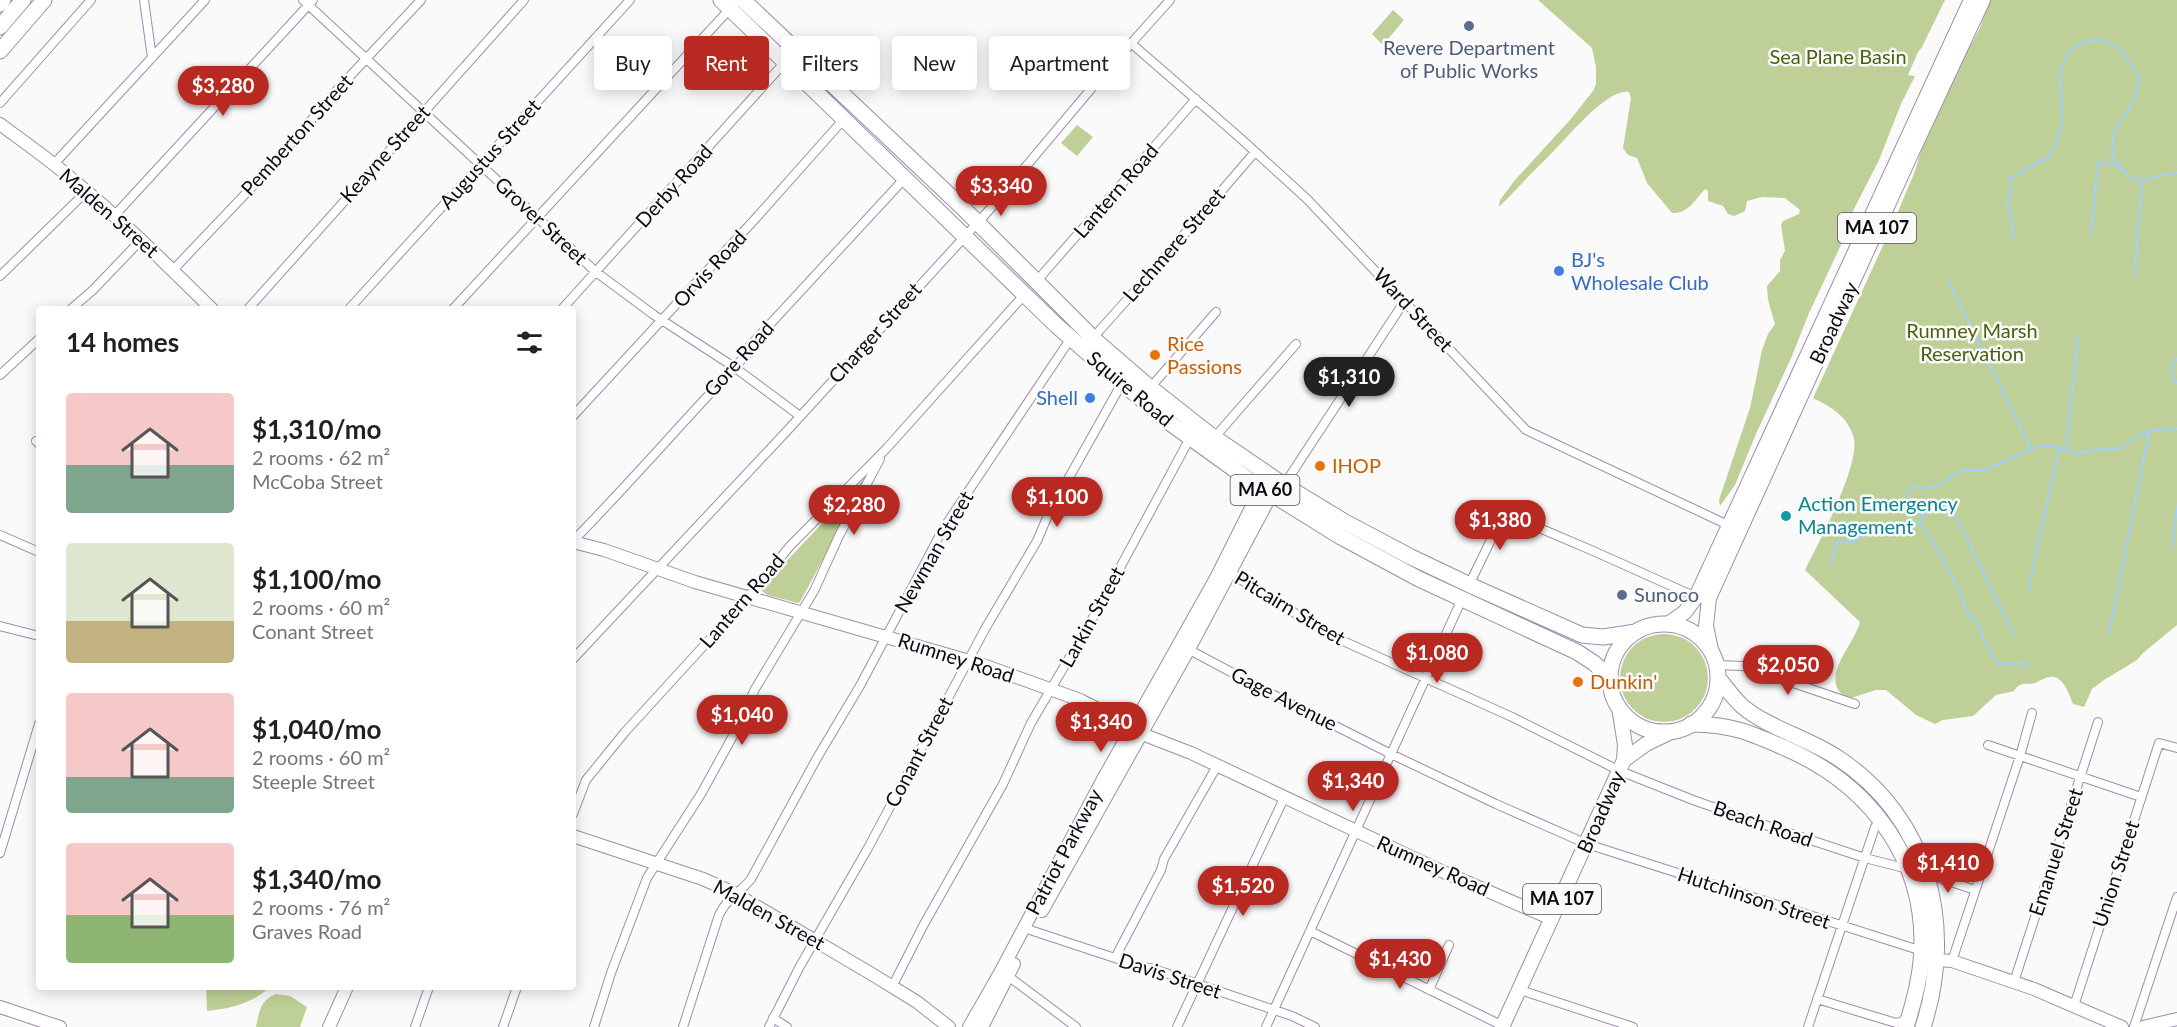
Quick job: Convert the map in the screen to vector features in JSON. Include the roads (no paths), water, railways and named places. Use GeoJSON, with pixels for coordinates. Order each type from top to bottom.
{"type":"FeatureCollection","features":[{"type":"Feature","properties":{"kind":"highway"},"geometry":{"type":"LineString","coordinates":[[0,4],[3,0]]}},
{"type":"Feature","properties":{"kind":"highway"},"geometry":{"type":"LineString","coordinates":[[0,27],[23,0]]}},
{"type":"Feature","properties":{"kind":"highway"},"geometry":{"type":"LineString","coordinates":[[0,51],[44,0]]}},
{"type":"Feature","properties":{"kind":"highway","name":"Squire Road"},"geometry":{"type":"LineString","coordinates":[[743,0],[977,222],[1071,338],[1190,438],[1266,494],[1357,546],[1462,599],[1577,652],[1611,678]]}},
{"type":"Feature","properties":{"kind":"highway","name":"Squire Road"},"geometry":{"type":"LineString","coordinates":[[730,3],[781,58]]}},
{"type":"Feature","properties":{"kind":"highway","name":"Squire Road"},"geometry":{"type":"LineString","coordinates":[[814,90],[964,235],[1094,339],[1150,388],[1214,438],[1284,485],[1370,535],[1469,585],[1578,634],[1596,637],[1636,632]]}},
{"type":"Feature","properties":{"kind":"highway"},"geometry":{"type":"LineString","coordinates":[[1668,624],[1691,631],[1702,639],[1735,699],[1748,710],[1828,751],[1868,782],[1888,803],[1905,828],[1927,874],[1944,961],[1923,1027]]}},
{"type":"Feature","properties":{"kind":"highway","name":"MA 60"},"geometry":{"type":"LineString","coordinates":[[1636,632],[1652,626],[1668,624]]}},
{"type":"Feature","properties":{"kind":"highway"},"geometry":{"type":"LineString","coordinates":[[1636,632],[1625,641],[1612,665],[1611,678],[1614,696],[1619,707],[1628,717],[1646,728],[1659,731],[1673,731],[1691,724],[1717,724],[1740,729],[1805,757],[1841,779],[1863,798],[1881,819],[1908,869],[1920,916],[1922,951],[1919,980],[1907,1023]]}},
{"type":"Feature","properties":{"kind":"highway","name":"MA 107"},"geometry":{"type":"LineString","coordinates":[[1691,724],[1700,718],[1716,695],[1715,664]]}},
{"type":"Feature","properties":{"kind":"main road","name":"Broadway"},"geometry":{"type":"LineString","coordinates":[[1668,624],[1685,612],[1696,597],[1971,0]]}},
{"type":"Feature","properties":{"kind":"main road","name":"Broadway"},"geometry":{"type":"LineString","coordinates":[[1715,664],[1706,618],[1709,598],[1911,152],[1983,0]]}},
{"type":"Feature","properties":{"kind":"main road","name":"Broadway"},"geometry":{"type":"LineString","coordinates":[[1502,1026],[1622,765],[1625,745],[1619,707]]}},
{"type":"Feature","properties":{"kind":"main road","name":"Broadway"},"geometry":{"type":"LineString","coordinates":[[1622,765],[1646,744],[1673,731]]}},
{"type":"Feature","properties":{"kind":"street"},"geometry":{"type":"LineString","coordinates":[[0,103],[91,0]]}},
{"type":"Feature","properties":{"kind":"street"},"geometry":{"type":"LineString","coordinates":[[144,0],[152,58]]}},
{"type":"Feature","properties":{"kind":"street"},"geometry":{"type":"LineString","coordinates":[[54,164],[205,0]]}},
{"type":"Feature","properties":{"kind":"street","name":"Pemberton Street"},"geometry":{"type":"LineString","coordinates":[[173,270],[276,162],[421,0]]}},
{"type":"Feature","properties":{"kind":"street","name":"Keayne Street"},"geometry":{"type":"LineString","coordinates":[[251,306],[524,0]]}},
{"type":"Feature","properties":{"kind":"street","name":"Augustus Street"},"geometry":{"type":"LineString","coordinates":[[352,306],[630,0]]}},
{"type":"Feature","properties":{"kind":"street","name":"Charger Street"},"geometry":{"type":"LineString","coordinates":[[576,656],[977,222],[1170,0]]}},
{"type":"Feature","properties":{"kind":"street"},"geometry":{"type":"LineString","coordinates":[[114,216],[308,2]]}},
{"type":"Feature","properties":{"kind":"street","name":"Grover Street"},"geometry":{"type":"LineString","coordinates":[[308,2],[365,60],[596,272],[662,320],[734,367],[800,416]]}},
{"type":"Feature","properties":{"kind":"street"},"geometry":{"type":"LineString","coordinates":[[456,306],[730,3]]}},
{"type":"Feature","properties":{"kind":"street","name":"Ward Street"},"geometry":{"type":"LineString","coordinates":[[1132,44],[1306,199],[1526,430],[1728,525]]}},
{"type":"Feature","properties":{"kind":"street","name":"Derby Road"},"geometry":{"type":"LineString","coordinates":[[565,306],[781,66]]}},
{"type":"Feature","properties":{"kind":"street","name":"Lantern Road"},"geometry":{"type":"LineString","coordinates":[[576,806],[586,780],[625,732],[790,546],[886,450],[1196,99]]}},
{"type":"Feature","properties":{"kind":"street","name":"Orvis Road"},"geometry":{"type":"LineString","coordinates":[[576,414],[844,119]]}},
{"type":"Feature","properties":{"kind":"street","name":"Malden Street"},"geometry":{"type":"LineString","coordinates":[[2,130],[54,164],[87,191],[209,306]]}},
{"type":"Feature","properties":{"kind":"street","name":"Lechmere Street"},"geometry":{"type":"LineString","coordinates":[[1094,339],[1098,331],[1255,152]]}},
{"type":"Feature","properties":{"kind":"street","name":"Gore Road"},"geometry":{"type":"LineString","coordinates":[[576,538],[750,351],[749,347],[905,178]]}},
{"type":"Feature","properties":{"kind":"street"},"geometry":{"type":"LineString","coordinates":[[0,276],[87,191]]}},
{"type":"Feature","properties":{"kind":"street"},"geometry":{"type":"LineString","coordinates":[[74,306],[141,240]]}},
{"type":"Feature","properties":{"kind":"street"},"geometry":{"type":"LineString","coordinates":[[1284,485],[1404,302]]}},
{"type":"Feature","properties":{"kind":"street"},"geometry":{"type":"LineString","coordinates":[[1150,388],[1216,312]]}},
{"type":"Feature","properties":{"kind":"street","name":"Newman Street"},"geometry":{"type":"LineString","coordinates":[[683,1027],[719,915],[734,893],[744,888],[751,879],[943,529],[1071,338]]}},
{"type":"Feature","properties":{"kind":"street"},"geometry":{"type":"LineString","coordinates":[[0,375],[36,342]]}},
{"type":"Feature","properties":{"kind":"street"},"geometry":{"type":"LineString","coordinates":[[1214,438],[1296,344]]}},
{"type":"Feature","properties":{"kind":"street","name":"Conant Street"},"geometry":{"type":"LineString","coordinates":[[769,1027],[799,968],[868,848],[968,661],[1037,541],[1048,514],[1122,383]]}},
{"type":"Feature","properties":{"kind":"street","name":"Larkin Street"},"geometry":{"type":"LineString","coordinates":[[892,987],[923,926],[1003,784],[1031,723],[1145,524],[1190,438]]}},
{"type":"Feature","properties":{"kind":"street"},"geometry":{"type":"LineString","coordinates":[[594,1027],[614,963],[655,864],[701,794],[734,734],[755,689],[814,591],[839,536],[886,450]]}},
{"type":"Feature","properties":{"kind":"street","name":"Patriot Parkway"},"geometry":{"type":"LineString","coordinates":[[982,1027],[1005,973],[1028,929],[1266,494]]}},
{"type":"Feature","properties":{"kind":"street"},"geometry":{"type":"LineString","coordinates":[[1469,585],[1504,513],[1696,597]]}},
{"type":"Feature","properties":{"kind":"street"},"geometry":{"type":"LineString","coordinates":[[0,536],[36,551]]}},
{"type":"Feature","properties":{"kind":"street","name":"Rumney Road"},"geometry":{"type":"LineString","coordinates":[[576,542],[694,582],[968,661],[1080,700],[1138,730],[1552,919]]}},
{"type":"Feature","properties":{"kind":"street","name":"Pitcairn Street"},"geometry":{"type":"LineString","coordinates":[[1225,570],[1332,636],[1622,765]]}},
{"type":"Feature","properties":{"kind":"street"},"geometry":{"type":"LineString","coordinates":[[1266,1027],[1462,599]]}},
{"type":"Feature","properties":{"kind":"street"},"geometry":{"type":"LineString","coordinates":[[0,626],[36,635]]}},
{"type":"Feature","properties":{"kind":"street","name":"Gage Avenue"},"geometry":{"type":"LineString","coordinates":[[1184,646],[1275,696],[1391,754],[1587,844]]}},
{"type":"Feature","properties":{"kind":"street"},"geometry":{"type":"LineString","coordinates":[[1715,664],[1743,666],[1855,705]]}},
{"type":"Feature","properties":{"kind":"street"},"geometry":{"type":"LineString","coordinates":[[2032,713],[1975,890],[1944,961],[2014,982],[2122,1027]]}},
{"type":"Feature","properties":{"kind":"street","name":"Emanuel Street"},"geometry":{"type":"LineString","coordinates":[[2014,982],[2098,722]]}},
{"type":"Feature","properties":{"kind":"street"},"geometry":{"type":"LineString","coordinates":[[0,853],[36,733]]}},
{"type":"Feature","properties":{"kind":"street","name":"Union Street"},"geometry":{"type":"LineString","coordinates":[[2074,1006],[2159,743],[2177,748]]}},
{"type":"Feature","properties":{"kind":"street"},"geometry":{"type":"LineString","coordinates":[[1988,746],[2141,797]]}},
{"type":"Feature","properties":{"kind":"street","name":"Beach Road"},"geometry":{"type":"LineString","coordinates":[[1622,765],[1693,800],[1865,858],[1908,869]]}},
{"type":"Feature","properties":{"kind":"street"},"geometry":{"type":"LineString","coordinates":[[1115,958],[1161,870],[1164,859],[1217,766]]}},
{"type":"Feature","properties":{"kind":"street"},"geometry":{"type":"LineString","coordinates":[[1177,1027],[1285,796]]}},
{"type":"Feature","properties":{"kind":"street"},"geometry":{"type":"LineString","coordinates":[[1808,1027],[1875,827],[1881,819]]}},
{"type":"Feature","properties":{"kind":"street","name":"Malden Street"},"geometry":{"type":"LineString","coordinates":[[576,837],[703,879],[734,893],[917,1002],[949,1027]]}},
{"type":"Feature","properties":{"kind":"street","name":"Hutchinson Street"},"geometry":{"type":"LineString","coordinates":[[1587,844],[1922,951]]}},
{"type":"Feature","properties":{"kind":"street"},"geometry":{"type":"LineString","coordinates":[[1927,874],[1975,890]]}},
{"type":"Feature","properties":{"kind":"street"},"geometry":{"type":"LineString","coordinates":[[2134,1027],[2177,897]]}},
{"type":"Feature","properties":{"kind":"street","name":"Davis Street"},"geometry":{"type":"LineString","coordinates":[[1028,929],[1198,984],[1274,1010],[1315,1027]]}},
{"type":"Feature","properties":{"kind":"street"},"geometry":{"type":"LineString","coordinates":[[1310,931],[1502,1026]]}},
{"type":"Feature","properties":{"kind":"street"},"geometry":{"type":"LineString","coordinates":[[1429,990],[1449,945]]}},
{"type":"Feature","properties":{"kind":"street"},"geometry":{"type":"LineString","coordinates":[[1005,973],[1076,1027]]}},
{"type":"Feature","properties":{"kind":"street","name":"Patriot Parkway"},"geometry":{"type":"LineString","coordinates":[[969,1027],[1005,973]]}},
{"type":"Feature","properties":{"kind":"street"},"geometry":{"type":"LineString","coordinates":[[329,1027],[345,990]]}},
{"type":"Feature","properties":{"kind":"street"},"geometry":{"type":"LineString","coordinates":[[415,1027],[428,990]]}},
{"type":"Feature","properties":{"kind":"street"},"geometry":{"type":"LineString","coordinates":[[503,1027],[516,990]]}},
{"type":"Feature","properties":{"kind":"street"},"geometry":{"type":"LineString","coordinates":[[1520,990],[1633,1027]]}},
{"type":"Feature","properties":{"kind":"street"},"geometry":{"type":"LineString","coordinates":[[1816,999],[1896,1023],[1907,1023]]}},
{"type":"Feature","properties":{"kind":"street"},"geometry":{"type":"LineString","coordinates":[[0,1007],[60,1027]]}},
{"type":"Feature","properties":{"kind":"street"},"geometry":{"type":"LineString","coordinates":[[773,1018],[788,1027]]}},
{"type":"Feature","properties":{"kind":"street"},"geometry":{"type":"LineString","coordinates":[[2143,1027],[2177,1019]]}},
{"type":"Feature","properties":{"kind":"waterway"},"geometry":{"type":"LineString","coordinates":[[2013,238],[2010,210],[2007,207],[2011,190],[2010,178],[2046,159],[2055,147],[2063,116],[2059,76],[2067,54],[2079,44],[2100,39],[2118,48],[2138,73],[2139,80],[2135,98],[2113,134],[2112,152],[2118,165],[2130,178],[2142,180],[2177,172]]}},
{"type":"Feature","properties":{"kind":"waterway"},"geometry":{"type":"LineString","coordinates":[[2091,233],[2098,162],[2117,165]]}},
{"type":"Feature","properties":{"kind":"waterway"},"geometry":{"type":"LineString","coordinates":[[2134,279],[2142,180]]}},
{"type":"Feature","properties":{"kind":"waterway"},"geometry":{"type":"LineString","coordinates":[[1948,280],[2031,449]]}},
{"type":"Feature","properties":{"kind":"waterway"},"geometry":{"type":"LineString","coordinates":[[2066,450],[2078,337]]}},
{"type":"Feature","properties":{"kind":"waterway"},"geometry":{"type":"LineString","coordinates":[[2177,359],[2173,362],[2171,371],[2177,383]]}},
{"type":"Feature","properties":{"kind":"waterway"},"geometry":{"type":"LineString","coordinates":[[1922,515],[1912,505],[1907,494],[1911,486],[1926,488],[1941,484],[1951,476],[1965,470],[1981,471],[2037,447],[2051,445],[2077,454],[2090,450],[2121,448],[2148,431],[2177,428]]}},
{"type":"Feature","properties":{"kind":"waterway"},"geometry":{"type":"LineString","coordinates":[[2109,635],[2149,432]]}},
{"type":"Feature","properties":{"kind":"waterway"},"geometry":{"type":"LineString","coordinates":[[2028,591],[2059,448]]}},
{"type":"Feature","properties":{"kind":"waterway"},"geometry":{"type":"LineString","coordinates":[[1833,562],[1831,557],[1834,555],[1837,542],[1849,543],[1893,526],[1920,523],[1922,515],[1951,506],[2014,635]]}},
{"type":"Feature","properties":{"kind":"waterway"},"geometry":{"type":"LineString","coordinates":[[2172,547],[2177,506]]}},
{"type":"Feature","properties":{"kind":"waterway"},"geometry":{"type":"LineString","coordinates":[[1920,523],[1947,567],[1967,613],[1977,622],[1998,665],[2020,663],[2029,666]]}},
{"type":"Feature","properties":{"kind":"place","name":"Revere Department of Public Works"},"geometry":{"type":"Point","coordinates":[1469,26]}},
{"type":"Feature","properties":{"kind":"place","name":"BJ's Wholesale Club"},"geometry":{"type":"Point","coordinates":[1559,271]}},
{"type":"Feature","properties":{"kind":"place","name":"Rice Passions"},"geometry":{"type":"Point","coordinates":[1155,355]}},
{"type":"Feature","properties":{"kind":"place","name":"Shell"},"geometry":{"type":"Point","coordinates":[1090,398]}},
{"type":"Feature","properties":{"kind":"place","name":"IHOP"},"geometry":{"type":"Point","coordinates":[1320,466]}},
{"type":"Feature","properties":{"kind":"place","name":"Action Emergency Management"},"geometry":{"type":"Point","coordinates":[1786,516]}},
{"type":"Feature","properties":{"kind":"place","name":"Sunoco"},"geometry":{"type":"Point","coordinates":[1622,595]}},
{"type":"Feature","properties":{"kind":"place","name":"Dunkin'"},"geometry":{"type":"Point","coordinates":[1578,682]}},
{"type":"Feature","properties":{"kind":"park label","name":"Sea Plane Basin"},"geometry":{"type":"Point","coordinates":[1838,57]}},
{"type":"Feature","properties":{"kind":"park label","name":"Rumney Marsh Reservation"},"geometry":{"type":"Point","coordinates":[1972,342]}}]}
